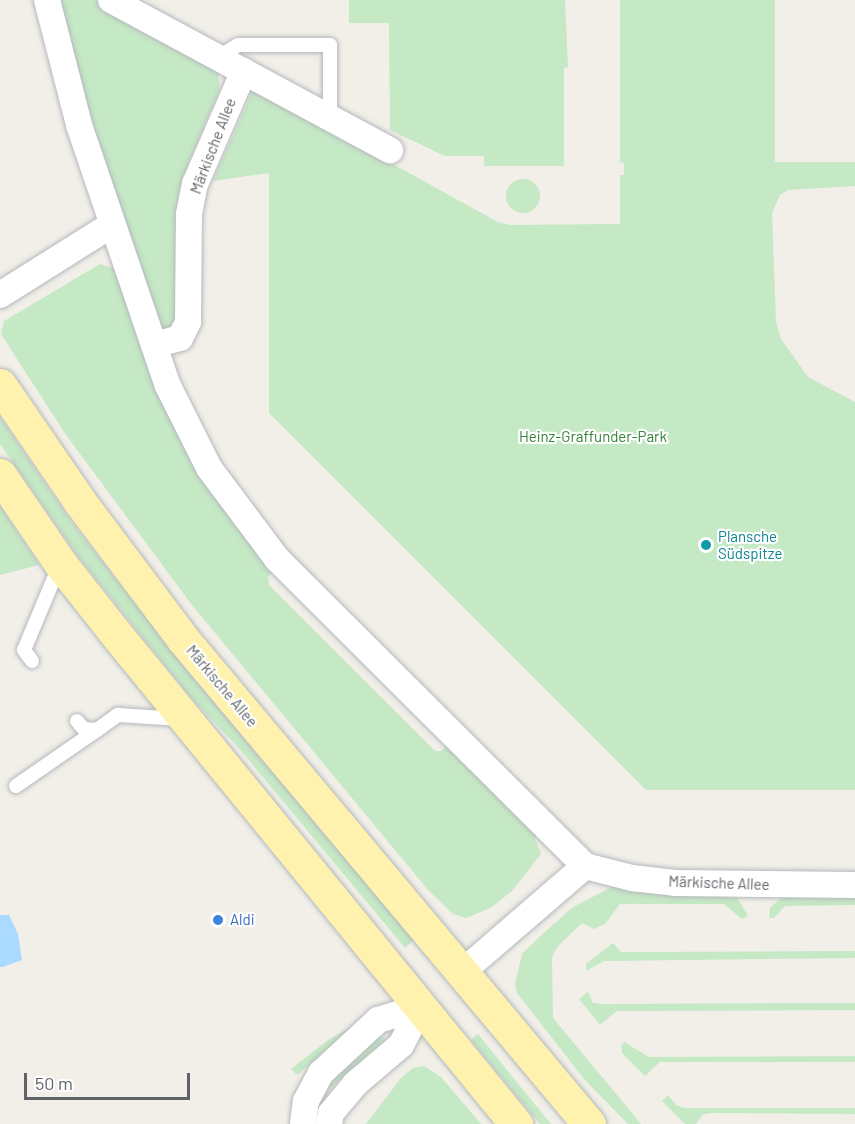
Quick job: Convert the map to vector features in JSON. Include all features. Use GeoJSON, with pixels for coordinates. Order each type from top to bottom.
{"type":"FeatureCollection","features":[{"type":"Feature","properties":{"kind":"main road","name":"Märkische Allee"},"geometry":{"type":"LineString","coordinates":[[0,385],[80,502],[182,638],[460,973],[589,1124]]}},
{"type":"Feature","properties":{"kind":"main road"},"geometry":{"type":"LineString","coordinates":[[0,475],[60,563],[184,719],[516,1124]]}},
{"type":"Feature","properties":{"kind":"main road"},"geometry":{"type":"LineString","coordinates":[[421,1007],[460,973]]}},
{"type":"Feature","properties":{"kind":"street"},"geometry":{"type":"LineString","coordinates":[[47,0],[79,125],[111,225],[167,384],[189,432],[249,525],[285,567],[585,866],[460,973]]}},
{"type":"Feature","properties":{"kind":"street"},"geometry":{"type":"LineString","coordinates":[[111,0],[390,150]]}},
{"type":"Feature","properties":{"kind":"street","name":"Märkische Allee"},"geometry":{"type":"LineString","coordinates":[[154,345],[180,338],[188,322],[189,214],[195,184],[244,71]]}},
{"type":"Feature","properties":{"kind":"street"},"geometry":{"type":"LineString","coordinates":[[0,295],[111,225]]}},
{"type":"Feature","properties":{"kind":"street","name":"Märkische Allee"},"geometry":{"type":"LineString","coordinates":[[585,866],[632,878],[675,883],[855,885]]}},
{"type":"Feature","properties":{"kind":"street"},"geometry":{"type":"LineString","coordinates":[[303,1124],[306,1101],[321,1073],[378,1020],[421,1007]]}},
{"type":"Feature","properties":{"kind":"street"},"geometry":{"type":"LineString","coordinates":[[329,1124],[331,1113],[355,1084],[401,1045],[421,1007]]}},
{"type":"Feature","properties":{"kind":"lane"},"geometry":{"type":"LineString","coordinates":[[218,57],[238,45],[330,45],[330,119]]}},
{"type":"Feature","properties":{"kind":"lane"},"geometry":{"type":"LineString","coordinates":[[32,661],[24,650],[60,563]]}},
{"type":"Feature","properties":{"kind":"lane"},"geometry":{"type":"LineString","coordinates":[[16,786],[118,715],[184,719]]}},
{"type":"Feature","properties":{"kind":"lane"},"geometry":{"type":"LineString","coordinates":[[77,721],[84,729],[97,730]]}},
{"type":"Feature","properties":{"kind":"green space"},"geometry":{"type":"Polygon","coordinates":[[[56,0],[95,0],[213,65],[218,73],[220,89],[188,164],[192,169],[182,313],[169,330],[160,327],[81,105],[56,0]]]}},
{"type":"Feature","properties":{"kind":"green space"},"geometry":{"type":"Polygon","coordinates":[[[349,0],[565,0],[568,67],[564,68],[564,166],[484,166],[484,156],[445,156],[390,130],[389,23],[349,23],[349,0]]]}},
{"type":"Feature","properties":{"kind":"green space","name":"Heinz-Graffunder-Park"},"geometry":{"type":"Polygon","coordinates":[[[620,0],[775,0],[775,162],[855,162],[855,186],[788,190],[780,195],[772,213],[776,322],[781,339],[808,377],[855,402],[855,790],[646,790],[269,413],[269,173],[213,181],[252,92],[260,91],[498,222],[509,225],[620,224],[620,175],[624,175],[624,163],[620,162],[620,0]]]}},
{"type":"Feature","properties":{"kind":"green space"},"geometry":{"type":"Polygon","coordinates":[[[523,179],[535,184],[540,196],[535,208],[523,213],[511,208],[506,196],[511,184],[523,179]]]}},
{"type":"Feature","properties":{"kind":"green space"},"geometry":{"type":"Polygon","coordinates":[[[100,264],[117,270],[277,569],[268,576],[269,585],[435,751],[441,751],[449,743],[539,833],[535,839],[541,854],[512,891],[492,907],[466,918],[453,914],[429,891],[192,605],[66,435],[1,334],[4,321],[100,264]]]}},
{"type":"Feature","properties":{"kind":"green space"},"geometry":{"type":"Polygon","coordinates":[[[0,417],[70,520],[189,673],[415,939],[405,948],[237,746],[193,700],[78,556],[0,444],[0,417]]]}},
{"type":"Feature","properties":{"kind":"green space"},"geometry":{"type":"Polygon","coordinates":[[[0,506],[39,565],[0,575],[0,506]]]}},
{"type":"Feature","properties":{"kind":"green space"},"geometry":{"type":"Polygon","coordinates":[[[616,885],[736,896],[748,916],[742,919],[724,904],[620,904],[605,924],[594,929],[582,923],[557,947],[552,957],[553,1018],[641,1124],[628,1124],[584,1079],[517,993],[515,984],[522,954],[573,907],[616,885]]]}},
{"type":"Feature","properties":{"kind":"green space"},"geometry":{"type":"Polygon","coordinates":[[[786,894],[855,894],[855,905],[785,906],[774,918],[769,918],[770,908],[786,894]]]}},
{"type":"Feature","properties":{"kind":"green space"},"geometry":{"type":"Polygon","coordinates":[[[613,943],[621,952],[855,951],[855,958],[604,961],[586,971],[586,964],[613,943]]]}},
{"type":"Feature","properties":{"kind":"green space"},"geometry":{"type":"Polygon","coordinates":[[[588,992],[593,1003],[603,1004],[855,1003],[855,1010],[617,1011],[600,1025],[579,999],[588,992]]]}},
{"type":"Feature","properties":{"kind":"green space"},"geometry":{"type":"Polygon","coordinates":[[[355,1025],[297,1075],[291,1069],[328,1040],[355,1025]]]}},
{"type":"Feature","properties":{"kind":"green space"},"geometry":{"type":"Polygon","coordinates":[[[378,1033],[387,1042],[323,1094],[319,1089],[378,1033]]]}},
{"type":"Feature","properties":{"kind":"green space"},"geometry":{"type":"Polygon","coordinates":[[[478,1034],[551,1124],[540,1124],[471,1040],[478,1034]]]}},
{"type":"Feature","properties":{"kind":"green space"},"geometry":{"type":"Polygon","coordinates":[[[624,1042],[649,1057],[855,1056],[855,1062],[660,1062],[645,1076],[622,1053],[621,1046],[624,1042]]]}},
{"type":"Feature","properties":{"kind":"green space"},"geometry":{"type":"Polygon","coordinates":[[[424,1066],[441,1077],[481,1124],[366,1124],[401,1078],[413,1068],[424,1066]]]}},
{"type":"Feature","properties":{"kind":"green space"},"geometry":{"type":"Polygon","coordinates":[[[668,1095],[676,1105],[684,1108],[855,1108],[855,1114],[710,1113],[702,1115],[696,1124],[685,1124],[662,1101],[668,1095]]]}},
{"type":"Feature","properties":{"kind":"water"},"geometry":{"type":"Polygon","coordinates":[[[0,915],[9,915],[18,934],[22,960],[3,967],[0,967],[0,915]]]}},
{"type":"Feature","properties":{"kind":"place","name":"Plansche Südspitze"},"geometry":{"type":"Point","coordinates":[706,545]}},
{"type":"Feature","properties":{"kind":"place","name":"Aldi"},"geometry":{"type":"Point","coordinates":[218,920]}}]}
